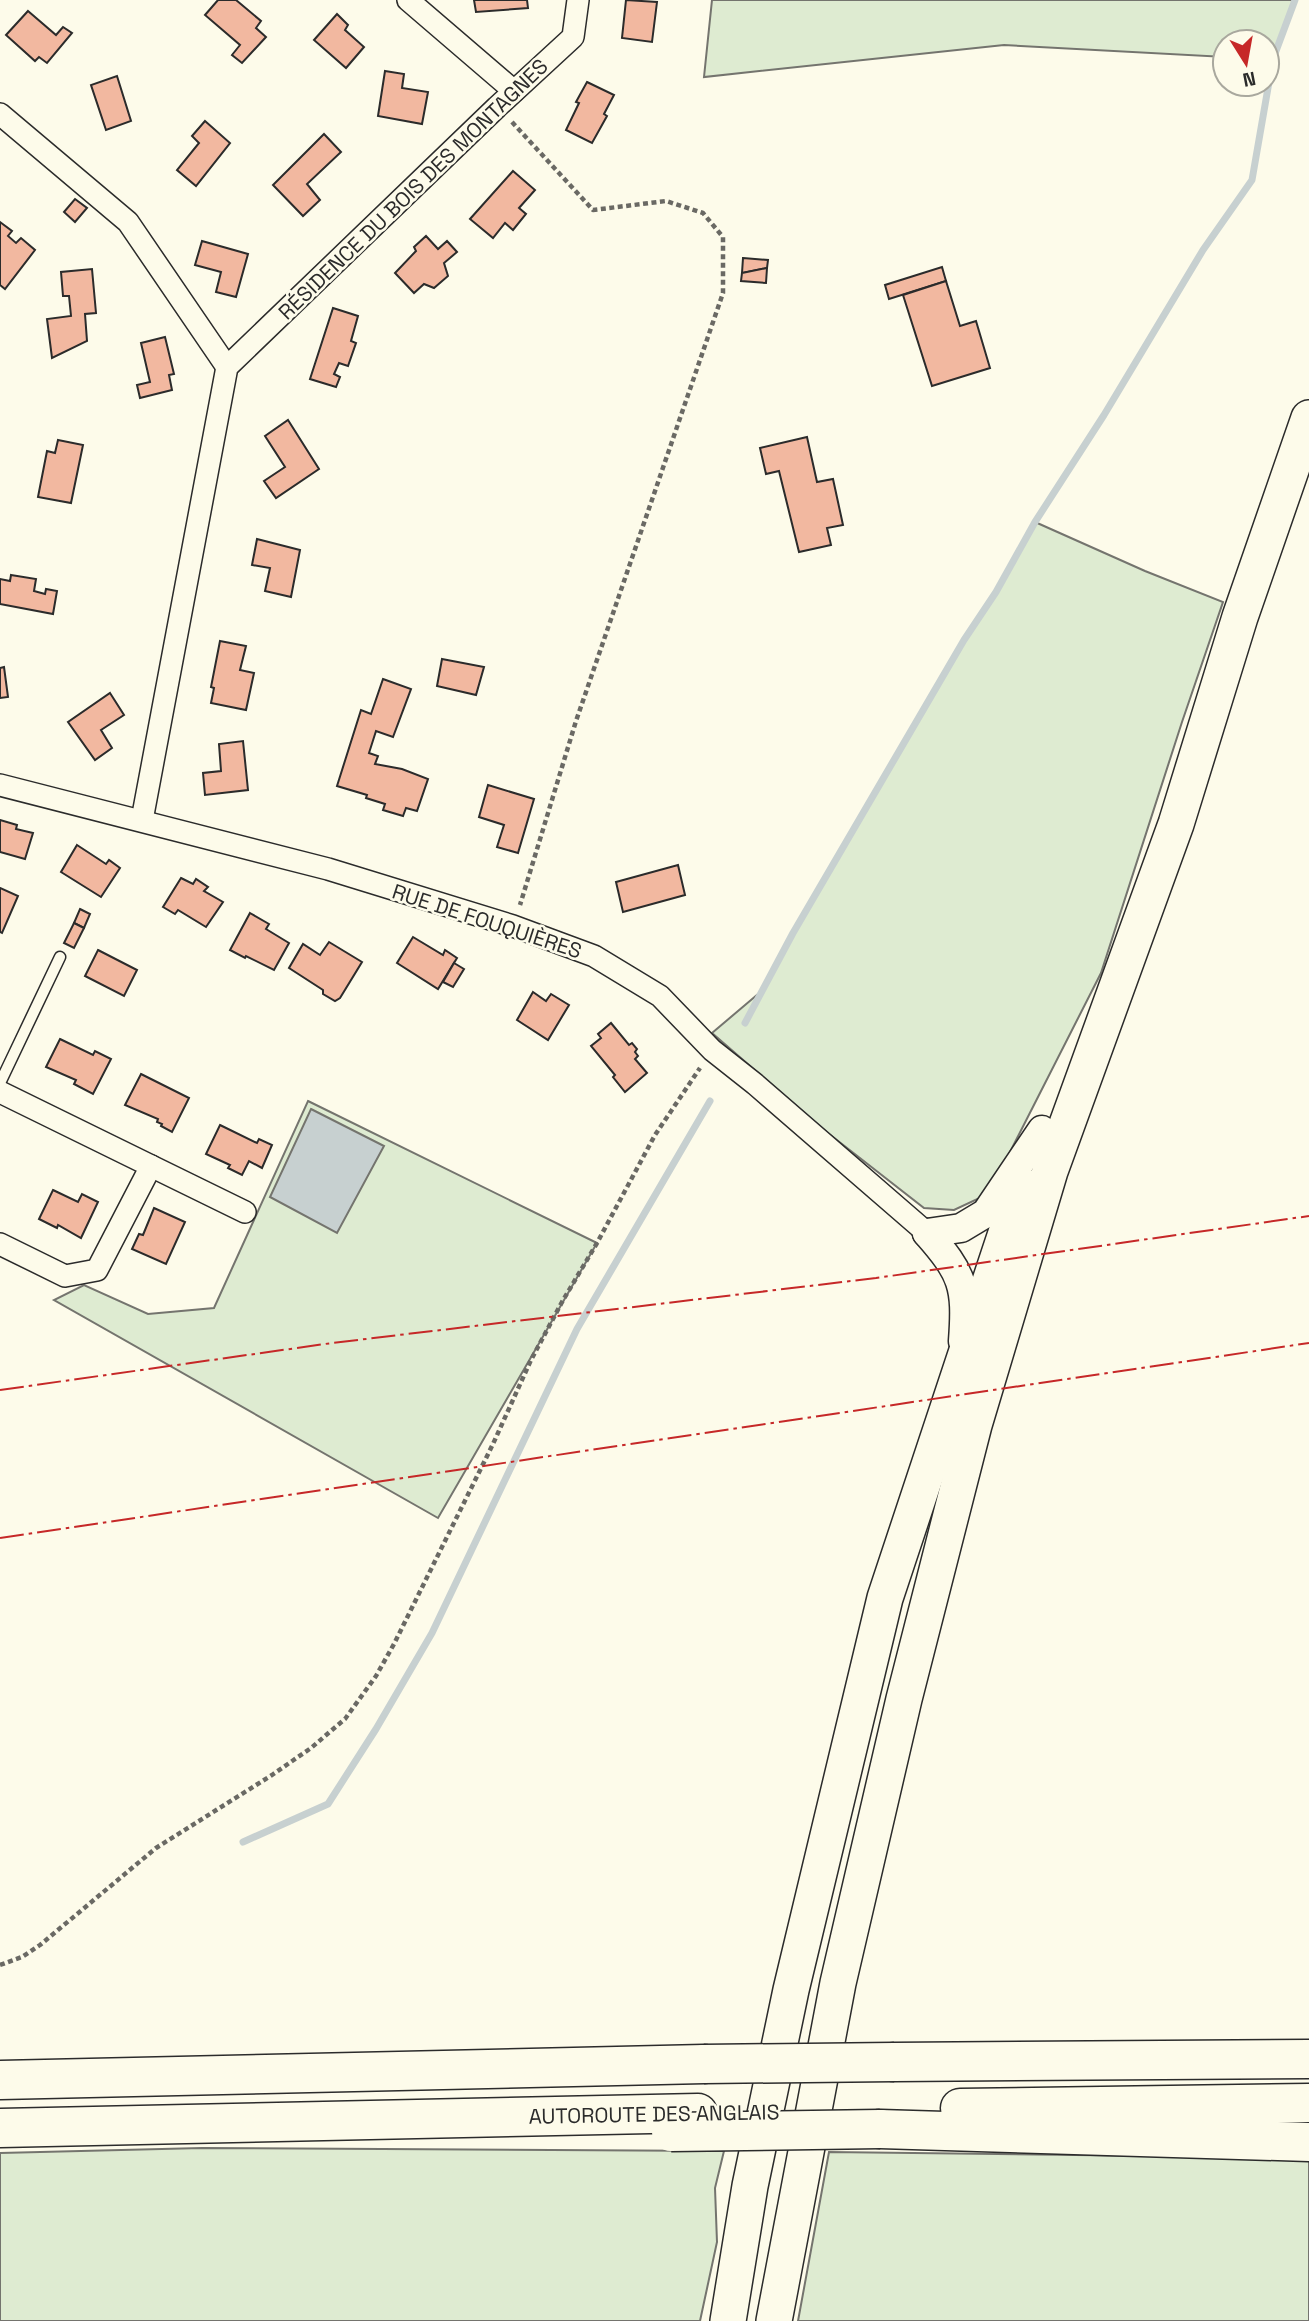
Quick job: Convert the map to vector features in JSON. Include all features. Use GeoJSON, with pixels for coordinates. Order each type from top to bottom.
{"type":"FeatureCollection","features":[{"type":"Feature","properties":{"kind":"highway"},"geometry":{"type":"LineString","coordinates":[[0,2080],[704,2064],[1309,2059]]}},
{"type":"Feature","properties":{"kind":"highway","name":"AUTOROUTE DES ANGLAIS"},"geometry":{"type":"LineString","coordinates":[[0,2128],[637,2114],[684,2123],[882,2119],[1309,2103]]}},
{"type":"Feature","properties":{"kind":"highway"},"geometry":{"type":"LineString","coordinates":[[882,2119],[1309,2142]]}},
{"type":"Feature","properties":{"kind":"main road"},"geometry":{"type":"LineString","coordinates":[[774,2321],[838,1983],[904,1699],[974,1425],[1050,1171],[1176,824],[1240,617],[1309,418]]}},
{"type":"Feature","properties":{"kind":"main road"},"geometry":{"type":"LineString","coordinates":[[728,2321],[750,2186],[791,1990],[886,1598],[1042,1130],[1155,822],[1240,617]]}},
{"type":"Feature","properties":{"kind":"street"},"geometry":{"type":"LineString","coordinates":[[408,0],[514,90]]}},
{"type":"Feature","properties":{"kind":"street","name":"RÉSIDENCE DU BOIS DES MONTAGNES"},"geometry":{"type":"LineString","coordinates":[[227,367],[514,90],[573,37],[578,0]]}},
{"type":"Feature","properties":{"kind":"street"},"geometry":{"type":"LineString","coordinates":[[0,114],[128,222],[227,367],[142,820]]}},
{"type":"Feature","properties":{"kind":"street","name":"RUE DE FOUQUIÈRES"},"geometry":{"type":"LineString","coordinates":[[0,785],[328,869],[513,926],[594,956],[660,996],[712,1050],[928,1233]]}},
{"type":"Feature","properties":{"kind":"street"},"geometry":{"type":"LineString","coordinates":[[0,1092],[245,1212]]}},
{"type":"Feature","properties":{"kind":"street"},"geometry":{"type":"LineString","coordinates":[[928,1233],[961,1228],[986,1213],[1042,1130]]}},
{"type":"Feature","properties":{"kind":"street"},"geometry":{"type":"LineString","coordinates":[[0,1244],[65,1276],[97,1270],[151,1166]]}},
{"type":"Feature","properties":{"kind":"street"},"geometry":{"type":"LineString","coordinates":[[928,1233],[950,1259],[963,1283],[965,1318],[962,1368]]}},
{"type":"Feature","properties":{"kind":"lane"},"geometry":{"type":"LineString","coordinates":[[0,1083],[60,957]]}},
{"type":"Feature","properties":{"kind":"path"},"geometry":{"type":"LineString","coordinates":[[497,107],[593,210],[666,201],[703,213],[723,237],[723,293],[576,722],[513,926]]}},
{"type":"Feature","properties":{"kind":"path"},"geometry":{"type":"LineString","coordinates":[[0,1965],[22,1957],[40,1945],[156,1847],[272,1775],[311,1748],[345,1719],[376,1676],[394,1644],[493,1444],[531,1360],[562,1302],[655,1135],[712,1050]]}},
{"type":"Feature","properties":{"kind":"green space"},"geometry":{"type":"Polygon","coordinates":[[[712,0],[1295,0],[1281,38],[1281,28],[1211,28],[1211,56],[1004,45],[704,77],[712,0]]]}},
{"type":"Feature","properties":{"kind":"green space"},"geometry":{"type":"Polygon","coordinates":[[[1035,522],[1223,602],[1101,973],[1008,1156],[984,1196],[954,1210],[924,1208],[824,1130],[712,1033],[764,989],[793,933],[1035,522]]]}},
{"type":"Feature","properties":{"kind":"green space"},"geometry":{"type":"Polygon","coordinates":[[[308,1101],[597,1243],[438,1518],[54,1300],[84,1285],[148,1314],[214,1308],[308,1101]]]}},
{"type":"Feature","properties":{"kind":"green space"},"geometry":{"type":"Polygon","coordinates":[[[202,2148],[724,2151],[715,2188],[717,2242],[700,2321],[0,2321],[0,2153],[202,2148]]]}},
{"type":"Feature","properties":{"kind":"green space"},"geometry":{"type":"Polygon","coordinates":[[[829,2152],[1309,2158],[1309,2321],[798,2321],[829,2152]]]}},
{"type":"Feature","properties":{"kind":"shaded area"},"geometry":{"type":"Polygon","coordinates":[[[311,1109],[384,1146],[337,1233],[270,1197],[311,1109]]]}},
{"type":"Feature","properties":{"kind":"building"},"geometry":{"type":"Polygon","coordinates":[[[218,0],[236,0],[261,21],[256,28],[266,37],[242,63],[232,55],[240,45],[205,15],[218,0]]]}},
{"type":"Feature","properties":{"kind":"building"},"geometry":{"type":"Polygon","coordinates":[[[474,0],[527,0],[528,8],[476,12],[474,0]]]}},
{"type":"Feature","properties":{"kind":"building"},"geometry":{"type":"Polygon","coordinates":[[[626,0],[657,2],[652,42],[622,38],[626,0]]]}},
{"type":"Feature","properties":{"kind":"building"},"geometry":{"type":"Polygon","coordinates":[[[28,11],[56,35],[63,27],[72,33],[47,63],[39,57],[35,61],[6,35],[28,11]]]}},
{"type":"Feature","properties":{"kind":"building"},"geometry":{"type":"Polygon","coordinates":[[[337,14],[348,25],[345,30],[364,47],[346,68],[314,40],[337,14]]]}},
{"type":"Feature","properties":{"kind":"building"},"geometry":{"type":"Polygon","coordinates":[[[385,71],[404,74],[402,88],[428,92],[422,124],[378,116],[385,71]]]}},
{"type":"Feature","properties":{"kind":"building"},"geometry":{"type":"Polygon","coordinates":[[[117,76],[131,121],[106,130],[91,85],[117,76]]]}},
{"type":"Feature","properties":{"kind":"building"},"geometry":{"type":"Polygon","coordinates":[[[587,82],[614,95],[604,114],[607,116],[592,143],[566,130],[587,82]]]}},
{"type":"Feature","properties":{"kind":"building"},"geometry":{"type":"Polygon","coordinates":[[[205,121],[230,143],[196,186],[177,170],[199,143],[192,136],[205,121]]]}},
{"type":"Feature","properties":{"kind":"building"},"geometry":{"type":"Polygon","coordinates":[[[324,134],[341,152],[307,184],[320,200],[303,216],[273,185],[324,134]]]}},
{"type":"Feature","properties":{"kind":"building"},"geometry":{"type":"Polygon","coordinates":[[[513,171],[535,190],[519,208],[526,214],[513,230],[505,223],[493,238],[470,219],[513,171]]]}},
{"type":"Feature","properties":{"kind":"building"},"geometry":{"type":"Polygon","coordinates":[[[75,199],[87,208],[75,222],[64,212],[75,199]]]}},
{"type":"Feature","properties":{"kind":"building"},"geometry":{"type":"Polygon","coordinates":[[[0,222],[12,231],[8,236],[16,243],[21,238],[35,250],[5,289],[0,285],[0,222]]]}},
{"type":"Feature","properties":{"kind":"building"},"geometry":{"type":"Polygon","coordinates":[[[426,236],[438,249],[447,241],[457,252],[444,263],[448,276],[434,288],[424,284],[414,293],[395,273],[416,251],[414,247],[426,236]]]}},
{"type":"Feature","properties":{"kind":"building"},"geometry":{"type":"Polygon","coordinates":[[[202,241],[248,254],[236,297],[216,292],[221,272],[195,265],[202,241]]]}},
{"type":"Feature","properties":{"kind":"building"},"geometry":{"type":"Polygon","coordinates":[[[743,258],[768,260],[767,268],[742,273],[743,258]]]}},
{"type":"Feature","properties":{"kind":"building"},"geometry":{"type":"Polygon","coordinates":[[[942,267],[946,281],[889,299],[885,285],[942,267]]]}},
{"type":"Feature","properties":{"kind":"building"},"geometry":{"type":"Polygon","coordinates":[[[767,268],[766,283],[741,281],[742,273],[767,268]]]}},
{"type":"Feature","properties":{"kind":"building"},"geometry":{"type":"Polygon","coordinates":[[[92,269],[96,313],[85,314],[87,341],[52,358],[47,319],[71,316],[69,296],[63,296],[61,272],[92,269]]]}},
{"type":"Feature","properties":{"kind":"building"},"geometry":{"type":"Polygon","coordinates":[[[946,281],[960,326],[976,321],[990,368],[932,386],[903,295],[946,281]]]}},
{"type":"Feature","properties":{"kind":"building"},"geometry":{"type":"Polygon","coordinates":[[[333,308],[358,316],[351,341],[356,343],[348,366],[339,363],[334,374],[340,377],[336,387],[310,379],[333,308]]]}},
{"type":"Feature","properties":{"kind":"building"},"geometry":{"type":"Polygon","coordinates":[[[165,337],[174,374],[169,375],[172,390],[140,398],[137,385],[150,382],[141,343],[165,337]]]}},
{"type":"Feature","properties":{"kind":"building"},"geometry":{"type":"Polygon","coordinates":[[[288,420],[319,469],[276,498],[264,481],[285,467],[265,436],[288,420]]]}},
{"type":"Feature","properties":{"kind":"building"},"geometry":{"type":"Polygon","coordinates":[[[807,437],[817,482],[833,479],[843,525],[827,528],[831,545],[799,552],[779,471],[766,474],[760,448],[807,437]]]}},
{"type":"Feature","properties":{"kind":"building"},"geometry":{"type":"Polygon","coordinates":[[[58,440],[83,445],[71,503],[38,497],[47,451],[55,453],[58,440]]]}},
{"type":"Feature","properties":{"kind":"building"},"geometry":{"type":"Polygon","coordinates":[[[257,539],[300,550],[291,597],[265,591],[270,568],[252,565],[257,539]]]}},
{"type":"Feature","properties":{"kind":"building"},"geometry":{"type":"Polygon","coordinates":[[[11,575],[36,579],[34,591],[45,594],[46,589],[57,591],[53,614],[0,604],[0,579],[10,581],[11,575]]]}},
{"type":"Feature","properties":{"kind":"building"},"geometry":{"type":"Polygon","coordinates":[[[220,641],[246,646],[240,670],[254,673],[246,710],[211,703],[214,688],[211,687],[220,641]]]}},
{"type":"Feature","properties":{"kind":"building"},"geometry":{"type":"Polygon","coordinates":[[[442,659],[484,667],[476,695],[437,686],[442,659]]]}},
{"type":"Feature","properties":{"kind":"building"},"geometry":{"type":"Polygon","coordinates":[[[4,667],[8,697],[0,698],[0,668],[4,667]]]}},
{"type":"Feature","properties":{"kind":"building"},"geometry":{"type":"Polygon","coordinates":[[[383,679],[411,689],[393,737],[376,731],[369,753],[378,756],[375,764],[402,769],[428,779],[417,811],[406,808],[403,816],[383,810],[385,804],[366,798],[367,795],[337,786],[361,710],[371,714],[383,679]]]}},
{"type":"Feature","properties":{"kind":"building"},"geometry":{"type":"Polygon","coordinates":[[[110,693],[124,715],[101,730],[112,748],[95,760],[68,722],[110,693]]]}},
{"type":"Feature","properties":{"kind":"building"},"geometry":{"type":"Polygon","coordinates":[[[243,741],[248,790],[205,795],[203,773],[221,771],[219,744],[243,741]]]}},
{"type":"Feature","properties":{"kind":"building"},"geometry":{"type":"Polygon","coordinates":[[[488,785],[534,799],[518,853],[497,847],[504,825],[479,817],[488,785]]]}},
{"type":"Feature","properties":{"kind":"building"},"geometry":{"type":"Polygon","coordinates":[[[0,820],[17,825],[16,829],[33,833],[25,859],[0,852],[0,820]]]}},
{"type":"Feature","properties":{"kind":"building"},"geometry":{"type":"Polygon","coordinates":[[[77,845],[106,864],[109,860],[120,868],[101,897],[61,872],[77,845]]]}},
{"type":"Feature","properties":{"kind":"building"},"geometry":{"type":"Polygon","coordinates":[[[678,865],[685,895],[623,912],[616,882],[678,865]]]}},
{"type":"Feature","properties":{"kind":"building"},"geometry":{"type":"Polygon","coordinates":[[[181,878],[193,884],[196,879],[208,887],[204,891],[223,902],[206,927],[178,910],[175,914],[163,907],[181,878]]]}},
{"type":"Feature","properties":{"kind":"building"},"geometry":{"type":"Polygon","coordinates":[[[0,888],[18,896],[2,933],[0,932],[0,888]]]}},
{"type":"Feature","properties":{"kind":"building"},"geometry":{"type":"Polygon","coordinates":[[[80,909],[90,914],[84,928],[74,923],[80,909]]]}},
{"type":"Feature","properties":{"kind":"building"},"geometry":{"type":"Polygon","coordinates":[[[250,913],[269,924],[266,929],[289,943],[274,970],[230,950],[250,913]]]}},
{"type":"Feature","properties":{"kind":"building"},"geometry":{"type":"Polygon","coordinates":[[[74,923],[84,928],[74,948],[64,943],[74,923]]]}},
{"type":"Feature","properties":{"kind":"building"},"geometry":{"type":"Polygon","coordinates":[[[413,937],[443,955],[445,950],[457,958],[438,989],[397,963],[413,937]]]}},
{"type":"Feature","properties":{"kind":"building"},"geometry":{"type":"Polygon","coordinates":[[[329,942],[362,962],[340,998],[335,1001],[289,968],[303,944],[320,955],[329,942]]]}},
{"type":"Feature","properties":{"kind":"building"},"geometry":{"type":"Polygon","coordinates":[[[98,950],[137,970],[124,996],[85,976],[98,950]]]}},
{"type":"Feature","properties":{"kind":"building"},"geometry":{"type":"Polygon","coordinates":[[[454,963],[464,969],[453,987],[443,982],[454,963]]]}},
{"type":"Feature","properties":{"kind":"building"},"geometry":{"type":"Polygon","coordinates":[[[533,992],[546,1001],[551,994],[569,1005],[548,1040],[517,1020],[533,992]]]}},
{"type":"Feature","properties":{"kind":"building"},"geometry":{"type":"Polygon","coordinates":[[[611,1023],[629,1045],[632,1043],[637,1049],[635,1052],[638,1056],[635,1059],[647,1073],[625,1092],[591,1046],[601,1038],[598,1034],[611,1023]]]}},
{"type":"Feature","properties":{"kind":"building"},"geometry":{"type":"Polygon","coordinates":[[[60,1039],[93,1055],[95,1051],[111,1059],[93,1094],[74,1084],[76,1080],[46,1067],[60,1039]]]}},
{"type":"Feature","properties":{"kind":"building"},"geometry":{"type":"Polygon","coordinates":[[[141,1074],[189,1098],[172,1132],[161,1126],[162,1124],[157,1122],[158,1119],[125,1105],[141,1074]]]}},
{"type":"Feature","properties":{"kind":"building"},"geometry":{"type":"Polygon","coordinates":[[[220,1125],[257,1143],[259,1139],[272,1145],[262,1168],[249,1161],[242,1175],[228,1168],[230,1165],[206,1154],[220,1125]]]}},
{"type":"Feature","properties":{"kind":"building"},"geometry":{"type":"Polygon","coordinates":[[[53,1190],[78,1202],[82,1194],[98,1202],[81,1238],[58,1225],[57,1228],[39,1219],[53,1190]]]}},
{"type":"Feature","properties":{"kind":"building"},"geometry":{"type":"Polygon","coordinates":[[[154,1208],[185,1222],[166,1264],[132,1249],[139,1234],[143,1235],[154,1208]]]}},
{"type":"Feature","properties":{"kind":"waterway"},"geometry":{"type":"LineString","coordinates":[[745,1023],[793,933],[964,640],[996,592],[1035,522],[1104,415],[1203,250],[1252,180],[1273,59],[1295,0]]}},
{"type":"Feature","properties":{"kind":"waterway"},"geometry":{"type":"LineString","coordinates":[[243,1842],[328,1804],[376,1729],[432,1633],[577,1329],[710,1101]]}},
{"type":"Feature","properties":{"kind":"power"},"geometry":{"type":"LineString","coordinates":[[0,1390],[332,1343],[876,1278],[1309,1216]]}},
{"type":"Feature","properties":{"kind":"power"},"geometry":{"type":"LineString","coordinates":[[0,1538],[1309,1343]]}}]}
